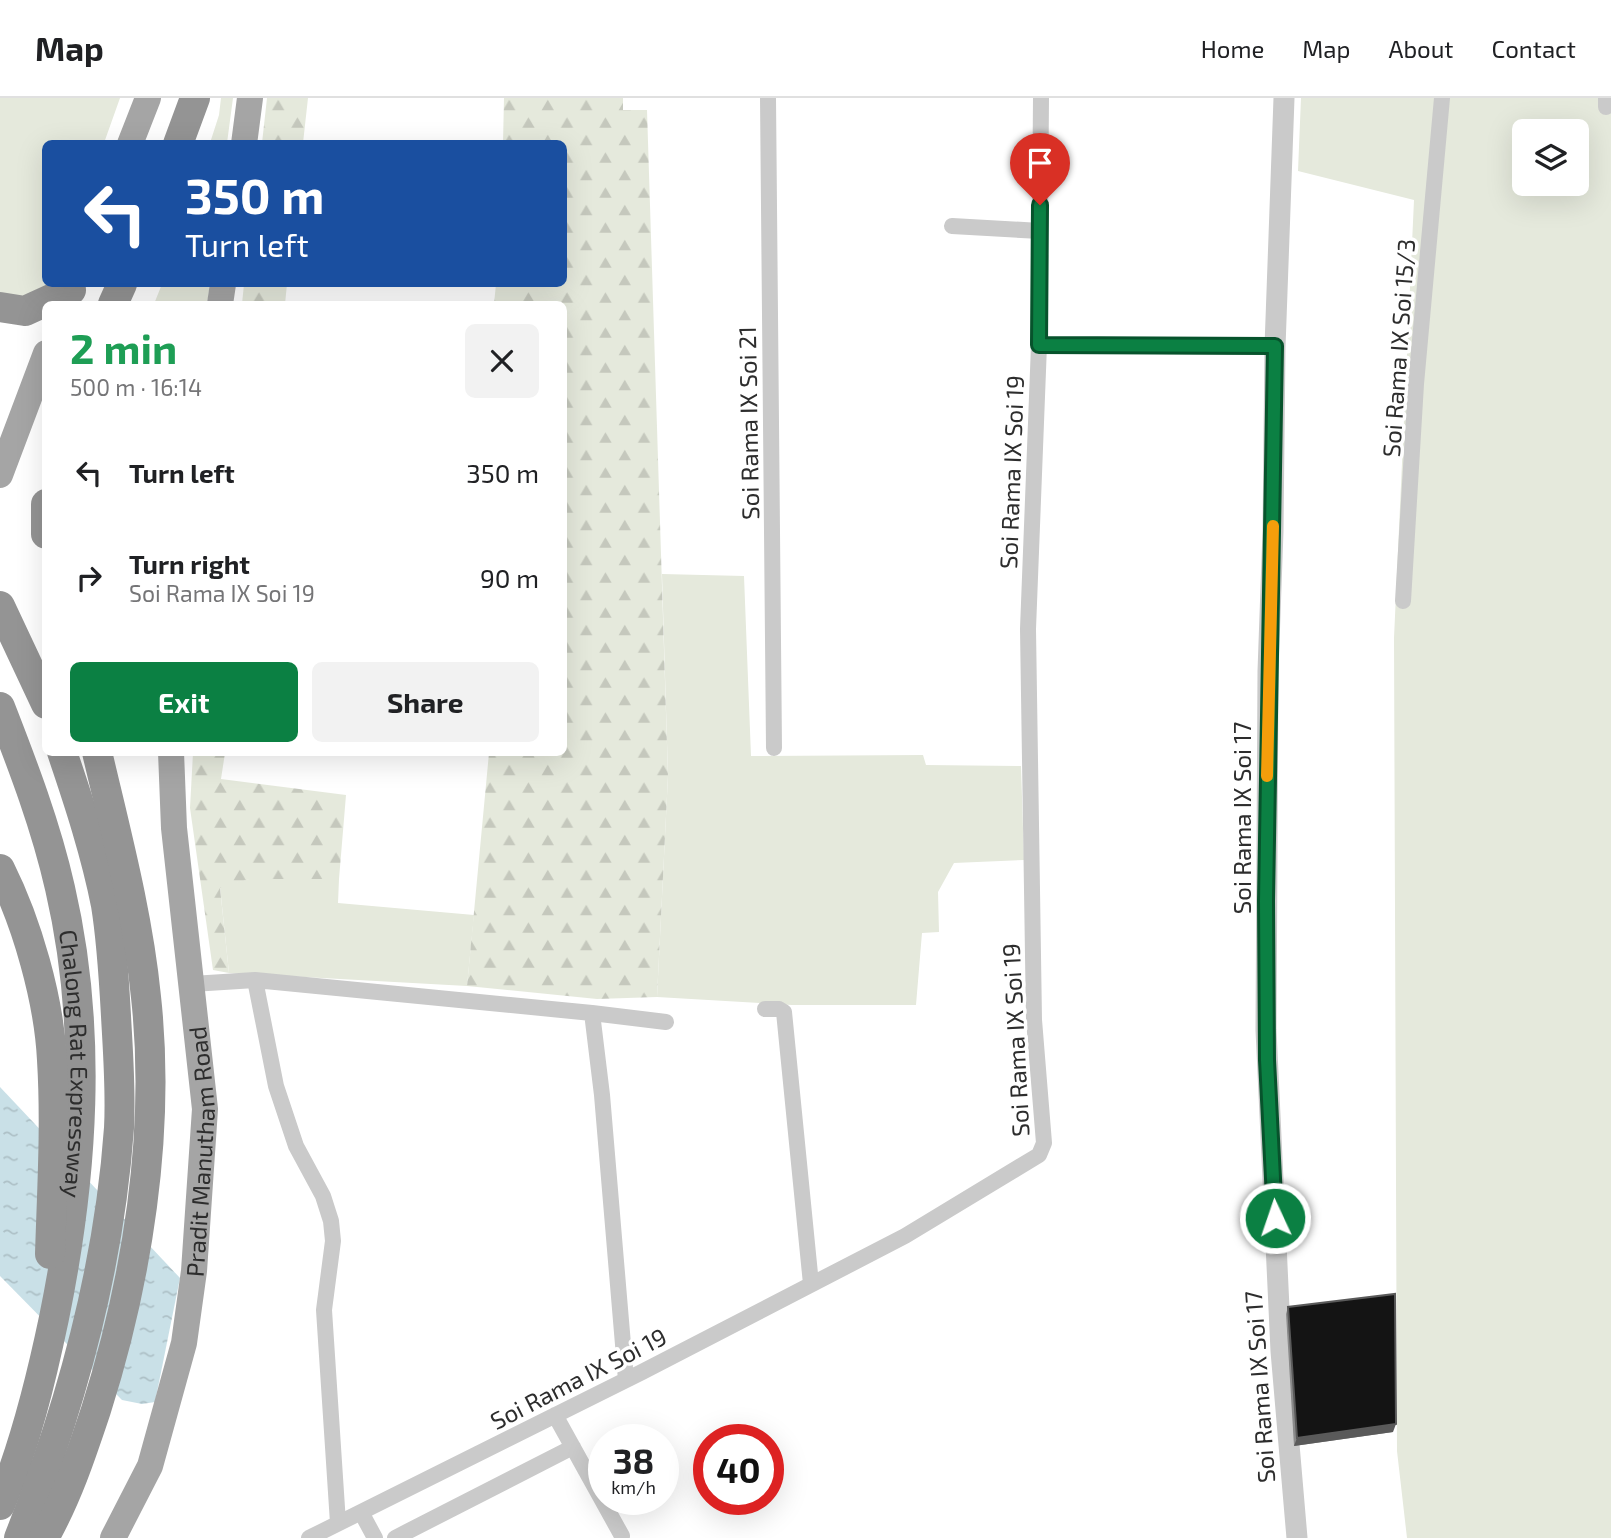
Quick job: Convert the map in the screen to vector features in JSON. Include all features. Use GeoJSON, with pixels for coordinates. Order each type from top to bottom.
{"type":"FeatureCollection","features":[{"type":"Feature","properties":{"kind":"highway"},"geometry":{"type":"LineString","coordinates":[[179,140],[195,98]]}},
{"type":"Feature","properties":{"kind":"highway"},"geometry":{"type":"LineString","coordinates":[[50,301],[70,293]]}},
{"type":"Feature","properties":{"kind":"highway"},"geometry":{"type":"LineString","coordinates":[[0,307],[25,311],[42,304]]}},
{"type":"Feature","properties":{"kind":"highway"},"geometry":{"type":"LineString","coordinates":[[0,606],[42,695]]}},
{"type":"Feature","properties":{"kind":"highway","name":"Chalong Rat Expressway"},"geometry":{"type":"LineString","coordinates":[[0,707],[32,789],[60,887],[75,976],[82,1060],[75,1198],[63,1275],[44,1363],[9,1485],[0,1506]]}},
{"type":"Feature","properties":{"kind":"highway","name":"Chalong Rat Expressway"},"geometry":{"type":"LineString","coordinates":[[19,1538],[39,1487],[81,1351],[100,1269],[119,1126],[114,984],[106,906],[82,813],[63,756]]}},
{"type":"Feature","properties":{"kind":"highway"},"geometry":{"type":"LineString","coordinates":[[44,1538],[74,1476],[121,1328],[134,1264],[146,1165],[150,1088],[146,997],[131,907],[98,756]]}},
{"type":"Feature","properties":{"kind":"highway"},"geometry":{"type":"LineString","coordinates":[[0,869],[29,944],[42,993],[52,1058],[54,1139],[44,1363]]}},
{"type":"Feature","properties":{"kind":"main road"},"geometry":{"type":"LineString","coordinates":[[132,140],[148,98]]}},
{"type":"Feature","properties":{"kind":"main road"},"geometry":{"type":"LineString","coordinates":[[245,140],[250,98]]}},
{"type":"Feature","properties":{"kind":"main road"},"geometry":{"type":"LineString","coordinates":[[0,475],[42,364]]}},
{"type":"Feature","properties":{"kind":"main road","name":"Pradit Manutham Road"},"geometry":{"type":"LineString","coordinates":[[113,1537],[150,1466],[184,1343],[194,1271],[205,1109],[174,828],[171,756]]}},
{"type":"Feature","properties":{"kind":"street","name":"Soi Rama IX Soi 21"},"geometry":{"type":"LineString","coordinates":[[768,98],[774,748]]}},
{"type":"Feature","properties":{"kind":"street","name":"Soi Rama IX Soi 19"},"geometry":{"type":"LineString","coordinates":[[309,1538],[626,1380],[905,1236],[1039,1155],[1042,1148],[1034,1020],[1028,629],[1039,345],[1041,98]]}},
{"type":"Feature","properties":{"kind":"street","name":"Soi Rama IX Soi 17"},"geometry":{"type":"LineString","coordinates":[[1284,98],[1268,671],[1266,1030],[1281,1351],[1297,1538]]}},
{"type":"Feature","properties":{"kind":"street","name":"Soi Rama IX Soi 15/3"},"geometry":{"type":"LineString","coordinates":[[1403,601],[1416,384],[1442,98]]}},
{"type":"Feature","properties":{"kind":"street"},"geometry":{"type":"LineString","coordinates":[[952,226],[1040,231]]}},
{"type":"Feature","properties":{"kind":"street"},"geometry":{"type":"LineString","coordinates":[[1039,345],[1275,346]]}},
{"type":"Feature","properties":{"kind":"street"},"geometry":{"type":"LineString","coordinates":[[255,980],[275,1086],[296,1146],[323,1196],[331,1221],[333,1241],[324,1310],[338,1523]]}},
{"type":"Feature","properties":{"kind":"street"},"geometry":{"type":"LineString","coordinates":[[192,984],[255,980],[666,1022]]}},
{"type":"Feature","properties":{"kind":"street"},"geometry":{"type":"LineString","coordinates":[[765,1009],[779,1009],[784,1012],[811,1284]]}},
{"type":"Feature","properties":{"kind":"street"},"geometry":{"type":"LineString","coordinates":[[592,1013],[602,1095],[626,1380]]}},
{"type":"Feature","properties":{"kind":"street"},"geometry":{"type":"LineString","coordinates":[[555,1415],[622,1536]]}},
{"type":"Feature","properties":{"kind":"street"},"geometry":{"type":"LineString","coordinates":[[395,1538],[573,1447]]}},
{"type":"Feature","properties":{"kind":"street"},"geometry":{"type":"LineString","coordinates":[[361,1512],[375,1538]]}},
{"type":"Feature","properties":{"kind":"green space"},"geometry":{"type":"Polygon","coordinates":[[[0,98],[120,98],[105,140],[42,140],[42,287],[48,287],[35,296],[0,297],[0,98]]]}},
{"type":"Feature","properties":{"kind":"green space"},"geometry":{"type":"Polygon","coordinates":[[[221,98],[233,98],[227,140],[211,140],[221,98]]]}},
{"type":"Feature","properties":{"kind":"green space"},"geometry":{"type":"Polygon","coordinates":[[[267,98],[308,98],[303,140],[262,140],[267,98]]]}},
{"type":"Feature","properties":{"kind":"green space"},"geometry":{"type":"Polygon","coordinates":[[[504,98],[623,98],[623,110],[647,110],[668,776],[657,997],[597,999],[467,986],[489,756],[567,756],[567,301],[494,301],[496,287],[567,287],[567,140],[503,140],[504,98]]]}},
{"type":"Feature","properties":{"kind":"green space"},"geometry":{"type":"Polygon","coordinates":[[[1301,98],[1611,98],[1611,1538],[1407,1538],[1397,1451],[1394,638],[1414,200],[1298,171],[1301,98]]]}},
{"type":"Feature","properties":{"kind":"green space"},"geometry":{"type":"Polygon","coordinates":[[[161,287],[210,287],[207,301],[155,301],[161,287]]]}},
{"type":"Feature","properties":{"kind":"green space"},"geometry":{"type":"Polygon","coordinates":[[[244,287],[287,287],[285,301],[242,301],[244,287]]]}},
{"type":"Feature","properties":{"kind":"green space"},"geometry":{"type":"Polygon","coordinates":[[[662,574],[744,576],[751,756],[923,755],[926,765],[1021,766],[1024,860],[954,863],[938,892],[939,932],[922,933],[916,1005],[792,1005],[657,997],[668,776],[662,574]]]}},
{"type":"Feature","properties":{"kind":"green space"},"geometry":{"type":"Polygon","coordinates":[[[193,756],[225,756],[221,779],[346,795],[339,879],[250,879],[220,888],[229,973],[213,970],[190,808],[193,756]]]}},
{"type":"Feature","properties":{"kind":"green space"},"geometry":{"type":"Polygon","coordinates":[[[249,879],[339,879],[338,903],[474,915],[467,986],[229,973],[220,887],[249,879]]]}},
{"type":"Feature","properties":{"kind":"water"},"geometry":{"type":"Polygon","coordinates":[[[0,1087],[180,1278],[155,1402],[142,1404],[122,1400],[0,1276],[0,1087]]]}},
{"type":"Feature","properties":{"kind":"building"},"geometry":{"type":"Polygon","coordinates":[[[1395,1294],[1396,1424],[1297,1438],[1288,1307],[1395,1294]]]}},
{"type":"Feature","properties":{"kind":"slow traffic"},"geometry":{"type":"LineString","coordinates":[[1267,776],[1273,526]]}},
{"type":"Feature","properties":{"kind":"route"},"geometry":{"type":"LineString","coordinates":[[1040,205],[1039,345],[1275,346],[1268,671],[1266,1030],[1275,1218]]}}]}
